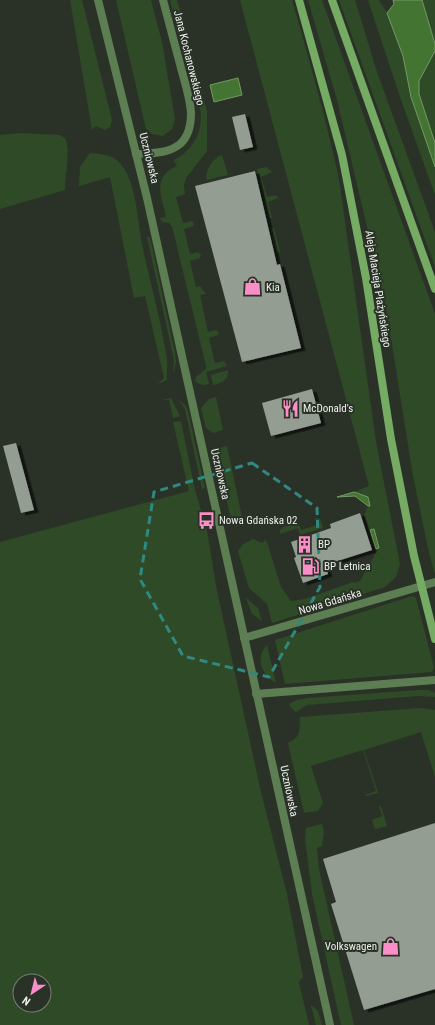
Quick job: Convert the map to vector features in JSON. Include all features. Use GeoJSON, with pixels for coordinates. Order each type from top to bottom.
{"type":"FeatureCollection","features":[{"type":"Feature","properties":{"kind":"main road","name":"Aleja Macieja Płażyńskiego"},"geometry":{"type":"LineString","coordinates":[[300,0],[324,82],[342,156],[366,278],[391,438],[421,585],[435,639]]}},
{"type":"Feature","properties":{"kind":"main road"},"geometry":{"type":"LineString","coordinates":[[332,0],[435,289]]}},
{"type":"Feature","properties":{"kind":"street","name":"Uczniowska"},"geometry":{"type":"LineString","coordinates":[[98,0],[136,154],[223,536],[256,694],[330,1025]]}},
{"type":"Feature","properties":{"kind":"street","name":"Jana Kochanowskiego"},"geometry":{"type":"LineString","coordinates":[[136,154],[166,152],[173,149],[183,140],[190,126],[191,114],[189,97],[163,0]]}},
{"type":"Feature","properties":{"kind":"street"},"geometry":{"type":"LineString","coordinates":[[421,585],[435,582]]}},
{"type":"Feature","properties":{"kind":"street","name":"Nowa Gdańska"},"geometry":{"type":"LineString","coordinates":[[244,638],[421,585]]}},
{"type":"Feature","properties":{"kind":"street"},"geometry":{"type":"LineString","coordinates":[[256,694],[435,680]]}},
{"type":"Feature","properties":{"kind":"highlighted area"},"geometry":{"type":"Polygon","coordinates":[[[252,463],[317,508],[320,587],[269,677],[183,656],[140,579],[154,492],[252,463]]]}},
{"type":"Feature","properties":{"kind":"shaded area"},"geometry":{"type":"Polygon","coordinates":[[[70,0],[82,0],[112,120],[110,127],[105,130],[96,126],[92,130],[70,0]]]}},
{"type":"Feature","properties":{"kind":"shaded area"},"geometry":{"type":"Polygon","coordinates":[[[116,0],[151,0],[162,42],[175,119],[172,129],[163,136],[152,134],[146,129],[116,0]]]}},
{"type":"Feature","properties":{"kind":"shaded area"},"geometry":{"type":"Polygon","coordinates":[[[170,0],[177,0],[207,111],[207,151],[186,178],[184,185],[185,194],[176,197],[183,223],[192,221],[194,224],[193,226],[184,229],[190,254],[198,252],[201,255],[200,258],[190,261],[196,287],[200,286],[206,294],[200,295],[208,332],[216,330],[219,332],[218,335],[209,338],[215,363],[224,361],[227,366],[206,372],[209,384],[205,385],[195,381],[196,377],[206,369],[206,366],[172,226],[169,223],[162,222],[160,218],[166,217],[160,188],[161,181],[169,170],[177,166],[174,160],[187,151],[192,145],[199,131],[201,116],[170,0]]]}},
{"type":"Feature","properties":{"kind":"shaded area"},"geometry":{"type":"Polygon","coordinates":[[[240,0],[292,0],[305,44],[339,179],[376,442],[400,564],[396,577],[385,587],[272,623],[267,604],[249,588],[238,551],[242,545],[253,539],[262,543],[265,540],[267,542],[281,587],[291,601],[305,599],[353,582],[360,581],[379,547],[374,529],[369,530],[364,515],[368,506],[368,497],[354,492],[369,486],[240,0]]]}},
{"type":"Feature","properties":{"kind":"shaded area"},"geometry":{"type":"Polygon","coordinates":[[[308,0],[322,0],[435,314],[435,574],[429,553],[413,476],[386,307],[337,100],[308,0]]]}},
{"type":"Feature","properties":{"kind":"shaded area"},"geometry":{"type":"Polygon","coordinates":[[[339,0],[355,0],[377,72],[435,232],[435,267],[339,0]]]}},
{"type":"Feature","properties":{"kind":"shaded area"},"geometry":{"type":"Polygon","coordinates":[[[368,0],[379,0],[387,13],[403,56],[411,97],[435,167],[435,195],[400,97],[368,0]]]}},
{"type":"Feature","properties":{"kind":"shaded area"},"geometry":{"type":"Polygon","coordinates":[[[393,0],[422,0],[435,44],[435,51],[419,81],[419,94],[435,143],[435,167],[411,97],[403,56],[387,13],[394,4],[393,0]]]}},
{"type":"Feature","properties":{"kind":"shaded area"},"geometry":{"type":"Polygon","coordinates":[[[422,0],[435,0],[435,44],[422,0]]]}},
{"type":"Feature","properties":{"kind":"shaded area"},"geometry":{"type":"Polygon","coordinates":[[[435,51],[435,143],[419,94],[419,81],[435,51]]]}},
{"type":"Feature","properties":{"kind":"shaded area"},"geometry":{"type":"Polygon","coordinates":[[[238,78],[242,95],[214,102],[210,85],[238,78]]]}},
{"type":"Feature","properties":{"kind":"shaded area"},"geometry":{"type":"Polygon","coordinates":[[[21,133],[60,135],[65,138],[68,156],[65,190],[0,209],[0,135],[21,133]]]}},
{"type":"Feature","properties":{"kind":"shaded area"},"geometry":{"type":"Polygon","coordinates":[[[90,153],[109,156],[118,161],[125,169],[130,180],[136,203],[143,249],[167,359],[167,380],[158,384],[164,378],[145,296],[134,298],[110,177],[79,186],[80,167],[90,153]]]}},
{"type":"Feature","properties":{"kind":"shaded area"},"geometry":{"type":"Polygon","coordinates":[[[222,155],[228,175],[207,180],[206,176],[210,165],[215,159],[222,155]]]}},
{"type":"Feature","properties":{"kind":"shaded area"},"geometry":{"type":"Polygon","coordinates":[[[266,167],[272,172],[261,177],[267,197],[276,195],[278,198],[268,202],[272,218],[269,218],[257,169],[266,167]]]}},
{"type":"Feature","properties":{"kind":"shaded area"},"geometry":{"type":"Polygon","coordinates":[[[270,228],[274,228],[280,252],[276,253],[270,228]]]}},
{"type":"Feature","properties":{"kind":"shaded area"},"geometry":{"type":"Polygon","coordinates":[[[147,237],[150,237],[175,353],[176,362],[173,374],[174,360],[147,237]]]}},
{"type":"Feature","properties":{"kind":"shaded area"},"geometry":{"type":"Polygon","coordinates":[[[228,370],[226,379],[213,385],[211,375],[228,370]]]}},
{"type":"Feature","properties":{"kind":"shaded area"},"geometry":{"type":"Polygon","coordinates":[[[216,397],[223,430],[213,433],[206,428],[201,408],[209,399],[216,397]]]}},
{"type":"Feature","properties":{"kind":"shaded area"},"geometry":{"type":"Polygon","coordinates":[[[171,398],[180,416],[173,418],[169,400],[162,400],[171,398]]]}},
{"type":"Feature","properties":{"kind":"shaded area"},"geometry":{"type":"Polygon","coordinates":[[[178,399],[186,406],[188,411],[205,488],[202,489],[185,409],[178,399]]]}},
{"type":"Feature","properties":{"kind":"shaded area"},"geometry":{"type":"Polygon","coordinates":[[[181,421],[195,490],[207,530],[216,586],[261,792],[287,894],[303,977],[299,982],[309,1025],[0,1025],[0,542],[189,491],[173,422],[181,421]]]}},
{"type":"Feature","properties":{"kind":"shaded area"},"geometry":{"type":"Polygon","coordinates":[[[227,446],[242,517],[236,519],[230,515],[215,452],[218,448],[227,446]]]}},
{"type":"Feature","properties":{"kind":"shaded area"},"geometry":{"type":"Polygon","coordinates":[[[354,492],[368,497],[370,506],[355,496],[337,497],[354,492]]]}},
{"type":"Feature","properties":{"kind":"shaded area"},"geometry":{"type":"Polygon","coordinates":[[[315,518],[320,519],[323,528],[300,535],[298,528],[280,534],[280,530],[283,527],[298,523],[301,530],[317,525],[315,518]]]}},
{"type":"Feature","properties":{"kind":"shaded area"},"geometry":{"type":"Polygon","coordinates":[[[374,529],[379,548],[376,549],[370,530],[374,529]]]}},
{"type":"Feature","properties":{"kind":"shaded area"},"geometry":{"type":"Polygon","coordinates":[[[412,596],[416,598],[434,668],[432,672],[285,684],[275,640],[412,596]]]}},
{"type":"Feature","properties":{"kind":"shaded area"},"geometry":{"type":"Polygon","coordinates":[[[246,598],[258,608],[262,621],[252,614],[246,598]]]}},
{"type":"Feature","properties":{"kind":"shaded area"},"geometry":{"type":"Polygon","coordinates":[[[267,645],[276,683],[263,671],[261,666],[261,655],[267,645]]]}},
{"type":"Feature","properties":{"kind":"shaded area"},"geometry":{"type":"Polygon","coordinates":[[[429,690],[435,693],[435,697],[418,696],[307,705],[296,712],[289,704],[297,700],[308,698],[429,690]]]}},
{"type":"Feature","properties":{"kind":"shaded area"},"geometry":{"type":"Polygon","coordinates":[[[420,708],[435,710],[435,777],[421,732],[364,750],[378,793],[365,795],[376,791],[363,750],[311,766],[323,803],[318,811],[304,813],[288,743],[298,735],[300,717],[420,708]]]}},
{"type":"Feature","properties":{"kind":"shaded area"},"geometry":{"type":"Polygon","coordinates":[[[379,806],[381,806],[387,826],[375,829],[372,820],[382,816],[379,806]]]}},
{"type":"Feature","properties":{"kind":"shaded area"},"geometry":{"type":"Polygon","coordinates":[[[322,824],[324,832],[322,846],[317,848],[319,869],[354,1025],[341,1025],[312,894],[305,839],[306,828],[322,824]]]}},
{"type":"Feature","properties":{"kind":"shaded area"},"geometry":{"type":"Polygon","coordinates":[[[311,1005],[318,1011],[322,1025],[316,1025],[311,1005]]]}},
{"type":"Feature","properties":{"kind":"building"},"geometry":{"type":"Polygon","coordinates":[[[245,114],[253,147],[240,150],[232,117],[245,114]]]}},
{"type":"Feature","properties":{"kind":"building","name":"Kia"},"geometry":{"type":"Polygon","coordinates":[[[255,171],[277,265],[280,264],[301,348],[242,362],[195,186],[255,171]]]}},
{"type":"Feature","properties":{"kind":"building","name":"McDonald's"},"geometry":{"type":"Polygon","coordinates":[[[312,389],[321,423],[271,436],[262,403],[312,389]]]}},
{"type":"Feature","properties":{"kind":"building"},"geometry":{"type":"Polygon","coordinates":[[[16,443],[34,510],[21,513],[3,446],[16,443]]]}},
{"type":"Feature","properties":{"kind":"building"},"geometry":{"type":"Polygon","coordinates":[[[360,513],[372,550],[325,565],[328,574],[303,583],[294,558],[296,557],[291,542],[331,528],[330,524],[360,513]]]}},
{"type":"Feature","properties":{"kind":"building","name":"Volkswagen"},"geometry":{"type":"Polygon","coordinates":[[[435,823],[435,989],[364,1010],[331,904],[336,902],[323,859],[435,823]]]}},
{"type":"Feature","properties":{"kind":"place","name":"Kia"},"geometry":{"type":"Point","coordinates":[253,287]}},
{"type":"Feature","properties":{"kind":"place","name":"McDonald's"},"geometry":{"type":"Point","coordinates":[290,408]}},
{"type":"Feature","properties":{"kind":"place","name":"Nowa Gdańska 02"},"geometry":{"type":"Point","coordinates":[206,520]}},
{"type":"Feature","properties":{"kind":"place","name":"BP"},"geometry":{"type":"Point","coordinates":[305,544]}},
{"type":"Feature","properties":{"kind":"place","name":"BP Letnica"},"geometry":{"type":"Point","coordinates":[311,566]}},
{"type":"Feature","properties":{"kind":"place","name":"Volkswagen"},"geometry":{"type":"Point","coordinates":[390,946]}}]}
